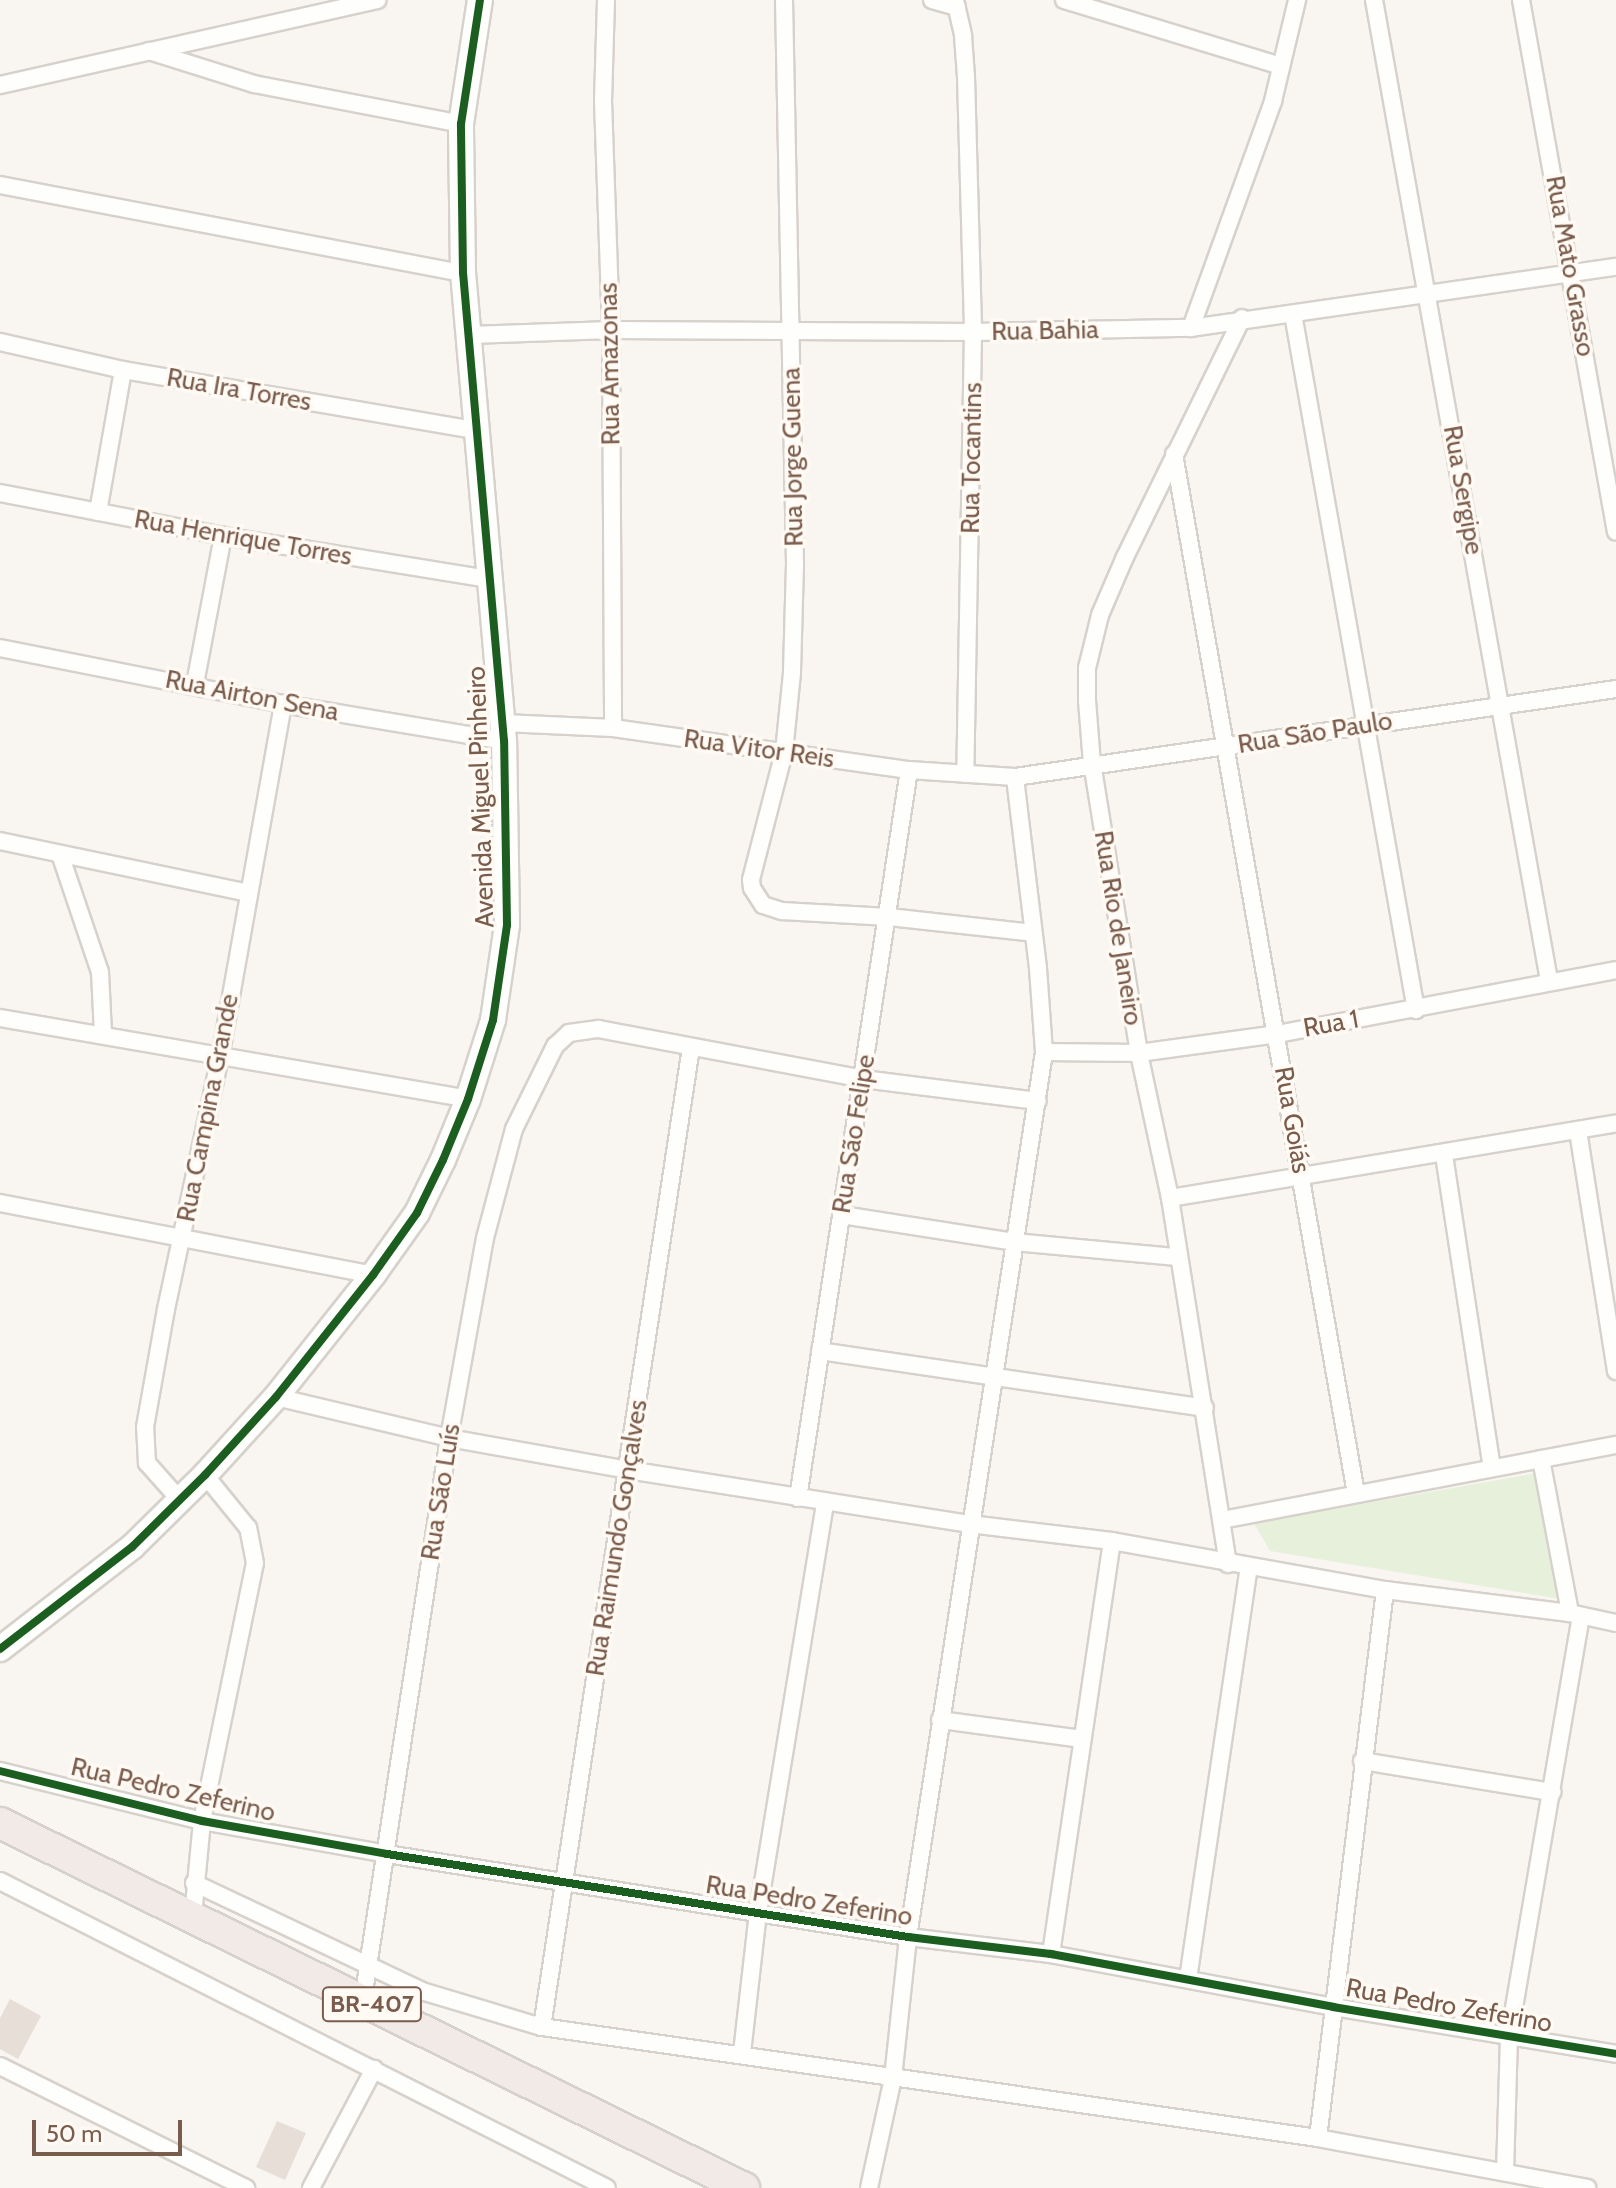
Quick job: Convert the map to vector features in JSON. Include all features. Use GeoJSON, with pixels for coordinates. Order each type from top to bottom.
{"type":"FeatureCollection","features":[{"type":"Feature","properties":{"kind":"highway","name":"BR-407"},"geometry":{"type":"LineString","coordinates":[[0,1823],[744,2188]]}},
{"type":"Feature","properties":{"kind":"street"},"geometry":{"type":"LineString","coordinates":[[0,85],[378,0]]}},
{"type":"Feature","properties":{"kind":"street","name":"Avenida Miguel Pinheiro"},"geometry":{"type":"LineString","coordinates":[[0,1649],[132,1547],[205,1475],[276,1397],[373,1275],[417,1213],[468,1099],[493,1020],[505,949],[508,877],[504,732],[463,273],[461,124],[480,0]]}},
{"type":"Feature","properties":{"kind":"street","name":"Rua Amazonas"},"geometry":{"type":"LineString","coordinates":[[606,0],[603,101],[611,330],[613,728]]}},
{"type":"Feature","properties":{"kind":"street","name":"Rua Jorge Guena"},"geometry":{"type":"LineString","coordinates":[[784,0],[795,564],[792,673],[784,752],[751,880],[756,897],[763,905],[804,914],[889,917]]}},
{"type":"Feature","properties":{"kind":"street"},"geometry":{"type":"LineString","coordinates":[[932,0],[956,3]]}},
{"type":"Feature","properties":{"kind":"street"},"geometry":{"type":"LineString","coordinates":[[1064,0],[1281,66]]}},
{"type":"Feature","properties":{"kind":"street"},"geometry":{"type":"LineString","coordinates":[[1191,328],[1273,101],[1297,0]]}},
{"type":"Feature","properties":{"kind":"street","name":"Rua Sergipe"},"geometry":{"type":"LineString","coordinates":[[1374,0],[1549,980]]}},
{"type":"Feature","properties":{"kind":"street","name":"Rua Mato Grasso"},"geometry":{"type":"LineString","coordinates":[[1521,0],[1616,532]]}},
{"type":"Feature","properties":{"kind":"street","name":"Rua Tocantins"},"geometry":{"type":"LineString","coordinates":[[956,3],[966,77],[973,332],[965,774]]}},
{"type":"Feature","properties":{"kind":"street"},"geometry":{"type":"LineString","coordinates":[[149,51],[254,84],[461,124]]}},
{"type":"Feature","properties":{"kind":"street"},"geometry":{"type":"LineString","coordinates":[[0,185],[463,273]]}},
{"type":"Feature","properties":{"kind":"street","name":"Rua Bahia"},"geometry":{"type":"LineString","coordinates":[[470,335],[790,328],[973,332],[1191,328],[1242,318],[1429,296],[1616,267]]}},
{"type":"Feature","properties":{"kind":"street"},"geometry":{"type":"LineString","coordinates":[[1293,314],[1416,1010]]}},
{"type":"Feature","properties":{"kind":"street","name":"Rua Rio de Janeiro"},"geometry":{"type":"LineString","coordinates":[[1228,1564],[1170,1198],[1139,1053],[1092,764],[1087,701],[1092,638],[1125,557],[1242,318]]}},
{"type":"Feature","properties":{"kind":"street","name":"Rua Ira Torres"},"geometry":{"type":"LineString","coordinates":[[0,342],[123,370],[479,431]]}},
{"type":"Feature","properties":{"kind":"street"},"geometry":{"type":"LineString","coordinates":[[98,512],[123,370]]}},
{"type":"Feature","properties":{"kind":"street","name":"Rua Goiás"},"geometry":{"type":"LineString","coordinates":[[1174,454],[1278,1034],[1356,1494]]}},
{"type":"Feature","properties":{"kind":"street","name":"Rua Henrique Torres"},"geometry":{"type":"LineString","coordinates":[[0,493],[223,536],[488,579]]}},
{"type":"Feature","properties":{"kind":"street"},"geometry":{"type":"LineString","coordinates":[[195,684],[223,536]]}},
{"type":"Feature","properties":{"kind":"street","name":"Rua Airton Sena"},"geometry":{"type":"LineString","coordinates":[[0,648],[195,684],[283,704],[504,732]]}},
{"type":"Feature","properties":{"kind":"street","name":"Rua São Paulo"},"geometry":{"type":"LineString","coordinates":[[1015,777],[1616,689]]}},
{"type":"Feature","properties":{"kind":"street","name":"Rua Campina Grande"},"geometry":{"type":"LineString","coordinates":[[180,1500],[161,1483],[147,1463],[144,1444],[155,1368],[220,1058],[283,704]]}},
{"type":"Feature","properties":{"kind":"street","name":"Rua Vitor Reis"},"geometry":{"type":"LineString","coordinates":[[504,732],[613,728],[909,770],[1015,777]]}},
{"type":"Feature","properties":{"kind":"street","name":"Rua São Felipe"},"geometry":{"type":"LineString","coordinates":[[798,1498],[909,770]]}},
{"type":"Feature","properties":{"kind":"street"},"geometry":{"type":"LineString","coordinates":[[869,2188],[893,2078],[908,1937],[969,1524],[1044,1052],[1015,777]]}},
{"type":"Feature","properties":{"kind":"street"},"geometry":{"type":"LineString","coordinates":[[0,841],[249,893]]}},
{"type":"Feature","properties":{"kind":"street"},"geometry":{"type":"LineString","coordinates":[[60,854],[100,972],[103,1034]]}},
{"type":"Feature","properties":{"kind":"street"},"geometry":{"type":"LineString","coordinates":[[889,917],[1033,933]]}},
{"type":"Feature","properties":{"kind":"street","name":"Rua 1"},"geometry":{"type":"LineString","coordinates":[[1044,1052],[1139,1053],[1278,1034],[1416,1010],[1549,980],[1616,970]]}},
{"type":"Feature","properties":{"kind":"street"},"geometry":{"type":"LineString","coordinates":[[0,1018],[468,1099]]}},
{"type":"Feature","properties":{"kind":"street","name":"Rua São Luís"},"geometry":{"type":"LineString","coordinates":[[363,1999],[449,1438],[485,1238],[514,1129],[561,1039],[579,1031],[599,1029],[691,1048]]}},
{"type":"Feature","properties":{"kind":"street"},"geometry":{"type":"LineString","coordinates":[[691,1048],[863,1079],[1038,1101]]}},
{"type":"Feature","properties":{"kind":"street","name":"Rua Raimundo Gonçalves"},"geometry":{"type":"LineString","coordinates":[[542,2027],[561,1885],[628,1470],[691,1048]]}},
{"type":"Feature","properties":{"kind":"street"},"geometry":{"type":"LineString","coordinates":[[1170,1198],[1444,1155],[1616,1123]]}},
{"type":"Feature","properties":{"kind":"street"},"geometry":{"type":"LineString","coordinates":[[1578,1131],[1616,1371]]}},
{"type":"Feature","properties":{"kind":"street"},"geometry":{"type":"LineString","coordinates":[[1444,1155],[1492,1467]]}},
{"type":"Feature","properties":{"kind":"street"},"geometry":{"type":"LineString","coordinates":[[0,1203],[373,1275]]}},
{"type":"Feature","properties":{"kind":"street"},"geometry":{"type":"LineString","coordinates":[[842,1215],[1014,1242],[1177,1257]]}},
{"type":"Feature","properties":{"kind":"street"},"geometry":{"type":"LineString","coordinates":[[820,1351],[1205,1408]]}},
{"type":"Feature","properties":{"kind":"street"},"geometry":{"type":"LineString","coordinates":[[276,1397],[449,1438],[628,1470],[825,1503],[1112,1541],[1385,1590],[1616,1623]]}},
{"type":"Feature","properties":{"kind":"street"},"geometry":{"type":"LineString","coordinates":[[1222,1520],[1616,1445]]}},
{"type":"Feature","properties":{"kind":"street"},"geometry":{"type":"LineString","coordinates":[[1505,2172],[1509,2037],[1552,1792],[1576,1615],[1541,1459]]}},
{"type":"Feature","properties":{"kind":"street"},"geometry":{"type":"LineString","coordinates":[[193,1916],[202,1821],[255,1563],[248,1528],[205,1475]]}},
{"type":"Feature","properties":{"kind":"street"},"geometry":{"type":"LineString","coordinates":[[742,2053],[758,1913],[825,1503]]}},
{"type":"Feature","properties":{"kind":"street"},"geometry":{"type":"LineString","coordinates":[[1051,1954],[1112,1541]]}},
{"type":"Feature","properties":{"kind":"street"},"geometry":{"type":"LineString","coordinates":[[1188,1979],[1249,1567]]}},
{"type":"Feature","properties":{"kind":"street"},"geometry":{"type":"LineString","coordinates":[[1318,2138],[1385,1590]]}},
{"type":"Feature","properties":{"kind":"street"},"geometry":{"type":"LineString","coordinates":[[940,1720],[1082,1739]]}},
{"type":"Feature","properties":{"kind":"street"},"geometry":{"type":"LineString","coordinates":[[1362,1761],[1552,1792]]}},
{"type":"Feature","properties":{"kind":"street","name":"Rua Pedro Zeferino"},"geometry":{"type":"LineString","coordinates":[[0,1771],[202,1821],[561,1885],[908,1937],[1051,1954],[1333,2007],[1616,2054]]}},
{"type":"Feature","properties":{"kind":"street"},"geometry":{"type":"LineString","coordinates":[[0,1881],[607,2188]]}},
{"type":"Feature","properties":{"kind":"street"},"geometry":{"type":"LineString","coordinates":[[194,1883],[425,1992],[542,2027],[742,2053],[893,2078],[1318,2138],[1587,2188]]}},
{"type":"Feature","properties":{"kind":"street"},"geometry":{"type":"LineString","coordinates":[[0,2066],[246,2188]]}},
{"type":"Feature","properties":{"kind":"street"},"geometry":{"type":"LineString","coordinates":[[311,2188],[374,2069]]}},
{"type":"Feature","properties":{"kind":"green space"},"geometry":{"type":"Polygon","coordinates":[[[1538,1473],[1561,1599],[1270,1551],[1254,1523],[1538,1473]]]}},
{"type":"Feature","properties":{"kind":"building"},"geometry":{"type":"Polygon","coordinates":[[[10,1999],[41,2016],[18,2059],[0,2049],[0,2018],[10,1999]]]}},
{"type":"Feature","properties":{"kind":"building"},"geometry":{"type":"Polygon","coordinates":[[[277,2121],[306,2133],[285,2180],[256,2167],[277,2121]]]}},
{"type":"Feature","properties":{"kind":"cycle path"},"geometry":{"type":"LineString","coordinates":[[0,1649],[132,1547],[205,1475],[276,1397],[373,1275],[417,1213],[443,1160],[468,1099],[493,1020],[507,925],[504,741],[463,273],[461,124],[480,0]]}},
{"type":"Feature","properties":{"kind":"cycle path"},"geometry":{"type":"LineString","coordinates":[[0,1771],[202,1821],[387,1854],[908,1937],[1051,1954],[1333,2007],[1616,2054]]}}]}
